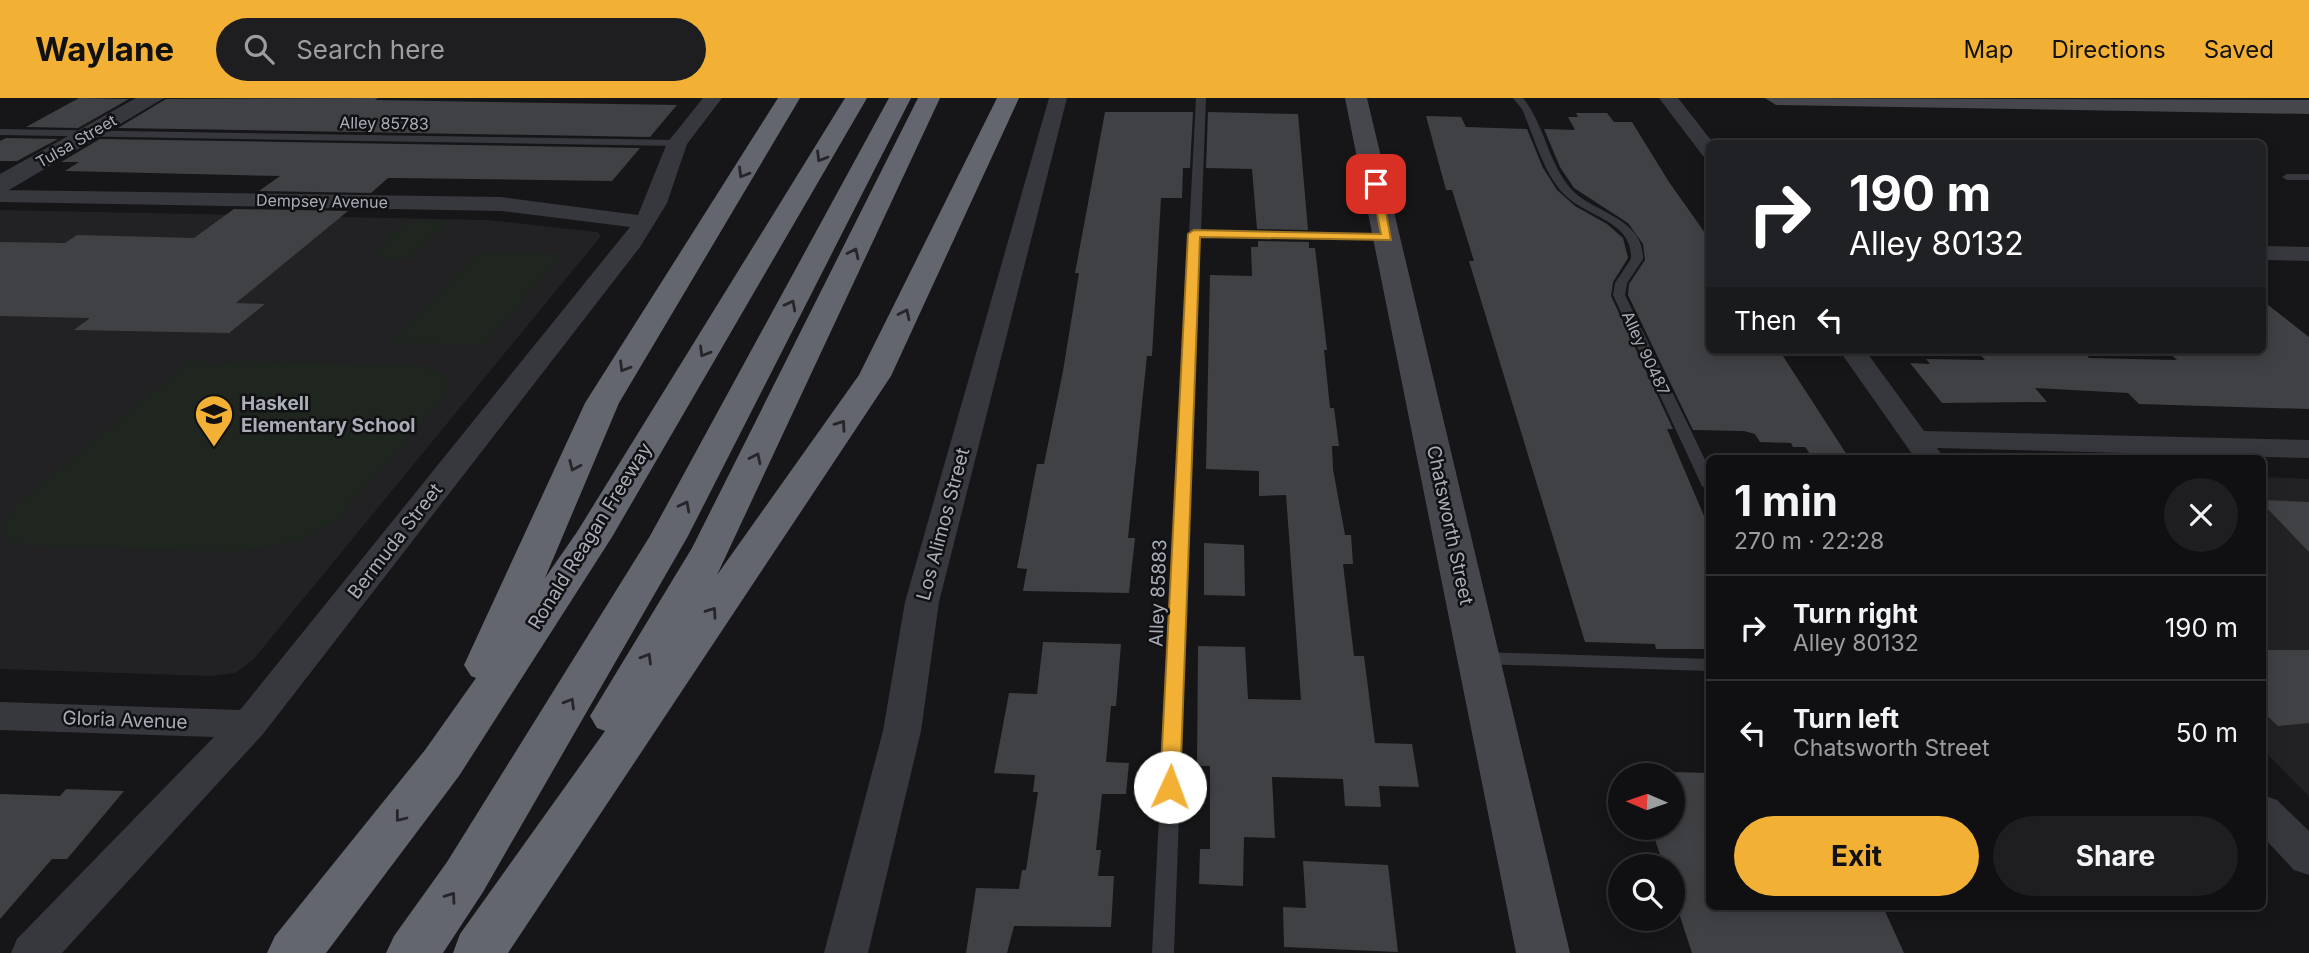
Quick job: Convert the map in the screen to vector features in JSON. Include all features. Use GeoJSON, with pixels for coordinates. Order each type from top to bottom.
{"type":"FeatureCollection","features":[{"type":"Feature","properties":{"kind":"highway","name":"Ronald Reagan Freeway"},"geometry":{"type":"LineString","coordinates":[[294,953],[442,763],[593,537],[856,98]]}},
{"type":"Feature","properties":{"kind":"highway"},"geometry":{"type":"LineString","coordinates":[[413,953],[465,877],[669,536],[900,98]]}},
{"type":"Feature","properties":{"kind":"highway"},"geometry":{"type":"LineString","coordinates":[[478,952],[712,548],[929,98]]}},
{"type":"Feature","properties":{"kind":"highway"},"geometry":{"type":"LineString","coordinates":[[960,200],[990,98]]}},
{"type":"Feature","properties":{"kind":"highway"},"geometry":{"type":"LineString","coordinates":[[478,952],[875,376],[1008,98]]}},
{"type":"Feature","properties":{"kind":"highway"},"geometry":{"type":"LineString","coordinates":[[442,763],[602,403],[783,106]]}},
{"type":"Feature","properties":{"kind":"main road","name":"Chatsworth Street"},"geometry":{"type":"LineString","coordinates":[[1356,98],[1543,953]]}},
{"type":"Feature","properties":{"kind":"main road"},"geometry":{"type":"LineString","coordinates":[[1776,98],[2309,107]]}},
{"type":"Feature","properties":{"kind":"street","name":"Tulsa Street"},"geometry":{"type":"LineString","coordinates":[[0,185],[153,98]]}},
{"type":"Feature","properties":{"kind":"street","name":"Bermuda Street"},"geometry":{"type":"LineString","coordinates":[[33,953],[250,724],[632,242],[656,203],[677,143],[713,98]]}},
{"type":"Feature","properties":{"kind":"street","name":"Los Alimos Street"},"geometry":{"type":"LineString","coordinates":[[846,953],[902,731],[922,602],[1058,98]]}},
{"type":"Feature","properties":{"kind":"street"},"geometry":{"type":"LineString","coordinates":[[1668,98],[1706,147]]}},
{"type":"Feature","properties":{"kind":"street","name":"Dempsey Avenue"},"geometry":{"type":"LineString","coordinates":[[0,196],[501,204],[644,222]]}},
{"type":"Feature","properties":{"kind":"street"},"geometry":{"type":"LineString","coordinates":[[2266,253],[2309,254]]}},
{"type":"Feature","properties":{"kind":"street"},"geometry":{"type":"LineString","coordinates":[[1855,354],[1923,449],[2309,449]]}},
{"type":"Feature","properties":{"kind":"street","name":"Gloria Avenue"},"geometry":{"type":"LineString","coordinates":[[0,716],[250,724]]}},
{"type":"Feature","properties":{"kind":"street"},"geometry":{"type":"LineString","coordinates":[[2266,814],[2309,858]]}},
{"type":"Feature","properties":{"kind":"lane","name":"Alley 85883"},"geometry":{"type":"LineString","coordinates":[[1163,953],[1201,98]]}},
{"type":"Feature","properties":{"kind":"lane","name":"Alley 90487"},"geometry":{"type":"LineString","coordinates":[[1518,98],[1526,108],[1568,192],[1609,216],[1621,226],[1636,248],[1634,266],[1620,280],[1619,295],[1706,478]]}},
{"type":"Feature","properties":{"kind":"lane","name":"Alley 85783"},"geometry":{"type":"LineString","coordinates":[[0,132],[677,143]]}},
{"type":"Feature","properties":{"kind":"lane"},"geometry":{"type":"LineString","coordinates":[[2287,177],[2309,177]]}},
{"type":"Feature","properties":{"kind":"lane"},"geometry":{"type":"LineString","coordinates":[[1194,234],[1387,237]]}},
{"type":"Feature","properties":{"kind":"lane"},"geometry":{"type":"LineString","coordinates":[[1479,658],[1706,665]]}},
{"type":"Feature","properties":{"kind":"shaded area","name":"Haskell Elementary School"},"geometry":{"type":"Polygon","coordinates":[[[0,210],[487,220],[597,232],[601,236],[253,660],[235,673],[211,676],[0,669],[0,210]]]}},
{"type":"Feature","properties":{"kind":"shaded area"},"geometry":{"type":"Polygon","coordinates":[[[410,221],[449,222],[410,258],[371,257],[388,242],[381,241],[410,221]]]}},
{"type":"Feature","properties":{"kind":"shaded area"},"geometry":{"type":"Polygon","coordinates":[[[477,253],[562,255],[484,345],[390,343],[477,253]]]}},
{"type":"Feature","properties":{"kind":"shaded area"},"geometry":{"type":"Polygon","coordinates":[[[190,361],[209,361],[203,367],[244,361],[424,366],[446,375],[449,384],[447,393],[335,522],[297,542],[238,552],[28,545],[12,541],[4,530],[6,517],[17,504],[190,361]]]}},
{"type":"Feature","properties":{"kind":"shaded area"},"geometry":{"type":"Polygon","coordinates":[[[2266,477],[2309,479],[2309,796],[2266,753],[2266,477]]]}},
{"type":"Feature","properties":{"kind":"building"},"geometry":{"type":"Polygon","coordinates":[[[79,98],[129,99],[78,128],[26,127],[79,98]]]}},
{"type":"Feature","properties":{"kind":"building"},"geometry":{"type":"Polygon","coordinates":[[[378,98],[375,100],[677,105],[650,137],[118,128],[166,99],[378,98]]]}},
{"type":"Feature","properties":{"kind":"building"},"geometry":{"type":"Polygon","coordinates":[[[1105,112],[1193,112],[1190,168],[1183,168],[1182,198],[1161,198],[1152,356],[1147,356],[1128,538],[1135,538],[1129,593],[1023,591],[1027,569],[1017,568],[1037,464],[1044,464],[1063,371],[1079,273],[1075,273],[1105,112]]]}},
{"type":"Feature","properties":{"kind":"building"},"geometry":{"type":"Polygon","coordinates":[[[1208,112],[1298,114],[1308,230],[1257,229],[1252,169],[1206,168],[1208,112]]]}},
{"type":"Feature","properties":{"kind":"building"},"geometry":{"type":"Polygon","coordinates":[[[1576,113],[1607,113],[1614,122],[1632,122],[1669,182],[1706,234],[1706,354],[1782,354],[1847,455],[1811,455],[1805,447],[1793,447],[1791,443],[1760,442],[1755,434],[1744,431],[1693,430],[1628,295],[1629,284],[1645,260],[1643,244],[1628,223],[1574,188],[1560,167],[1544,129],[1575,130],[1568,117],[1578,117],[1576,113]]]}},
{"type":"Feature","properties":{"kind":"building"},"geometry":{"type":"Polygon","coordinates":[[[1426,116],[1461,117],[1466,127],[1527,129],[1543,168],[1557,190],[1575,206],[1607,224],[1623,238],[1628,258],[1613,282],[1611,296],[1673,429],[1667,429],[1706,521],[1706,649],[1656,649],[1655,644],[1585,642],[1469,261],[1474,261],[1452,190],[1446,190],[1426,116]]]}},
{"type":"Feature","properties":{"kind":"building"},"geometry":{"type":"Polygon","coordinates":[[[6,138],[58,139],[17,161],[0,161],[0,141],[6,138]]]}},
{"type":"Feature","properties":{"kind":"building"},"geometry":{"type":"Polygon","coordinates":[[[100,139],[640,148],[612,181],[388,178],[371,193],[259,191],[280,176],[65,171],[79,162],[61,162],[100,139]]]}},
{"type":"Feature","properties":{"kind":"building"},"geometry":{"type":"Polygon","coordinates":[[[234,209],[348,211],[236,303],[265,304],[229,333],[74,330],[90,318],[0,316],[0,242],[65,243],[77,235],[194,238],[234,209]]]}},
{"type":"Feature","properties":{"kind":"building"},"geometry":{"type":"Polygon","coordinates":[[[1258,241],[1309,242],[1309,248],[1315,248],[1327,350],[1324,350],[1330,408],[1334,408],[1339,446],[1332,446],[1333,469],[1345,535],[1351,535],[1353,564],[1343,564],[1354,656],[1364,656],[1375,743],[1412,744],[1419,787],[1379,786],[1381,807],[1345,806],[1343,779],[1272,777],[1275,838],[1244,837],[1243,886],[1199,884],[1200,849],[1210,849],[1210,766],[1197,766],[1198,646],[1245,647],[1248,699],[1301,700],[1286,495],[1259,496],[1259,471],[1206,469],[1210,275],[1252,276],[1251,247],[1258,247],[1258,241]]]}},
{"type":"Feature","properties":{"kind":"building"},"geometry":{"type":"Polygon","coordinates":[[[2266,303],[2309,337],[2309,409],[2139,404],[2128,393],[2035,388],[2047,402],[1942,403],[1910,363],[1930,364],[1926,359],[1985,360],[1980,354],[2086,354],[2089,358],[2177,360],[2172,355],[2212,356],[2210,354],[2266,354],[2266,303]]]}},
{"type":"Feature","properties":{"kind":"building"},"geometry":{"type":"Polygon","coordinates":[[[2266,500],[2309,502],[2309,552],[2266,507],[2266,500]]]}},
{"type":"Feature","properties":{"kind":"building"},"geometry":{"type":"Polygon","coordinates":[[[1204,543],[1244,545],[1245,596],[1204,595],[1204,543]]]}},
{"type":"Feature","properties":{"kind":"building"},"geometry":{"type":"Polygon","coordinates":[[[1043,642],[1121,644],[1116,706],[1111,706],[1106,762],[1129,763],[1126,794],[1102,794],[1096,850],[1101,850],[1098,876],[1114,876],[1111,927],[1014,926],[1007,953],[966,953],[976,888],[1019,889],[1022,870],[1026,870],[1038,792],[1033,792],[1035,775],[994,773],[1009,693],[1037,694],[1043,642]]]}},
{"type":"Feature","properties":{"kind":"building"},"geometry":{"type":"Polygon","coordinates":[[[2266,650],[2309,650],[2309,723],[2278,726],[2266,715],[2266,650]]]}},
{"type":"Feature","properties":{"kind":"building"},"geometry":{"type":"Polygon","coordinates":[[[1685,772],[1706,773],[1706,910],[1884,910],[1904,953],[1692,953],[1685,931],[1685,854],[1660,854],[1655,840],[1685,840],[1685,772]]]}},
{"type":"Feature","properties":{"kind":"building"},"geometry":{"type":"Polygon","coordinates":[[[66,789],[124,791],[67,859],[52,859],[0,919],[0,794],[60,796],[66,789]]]}},
{"type":"Feature","properties":{"kind":"building"},"geometry":{"type":"Polygon","coordinates":[[[1303,861],[1388,865],[1398,952],[1284,947],[1283,907],[1306,908],[1303,861]]]}},
{"type":"Feature","properties":{"kind":"place","name":"Haskell Elementary School"},"geometry":{"type":"Point","coordinates":[214,448]}},
{"type":"Feature","properties":{"kind":"route"},"geometry":{"type":"LineString","coordinates":[[1170,787],[1194,234],[1387,237],[1376,184]]}}]}
